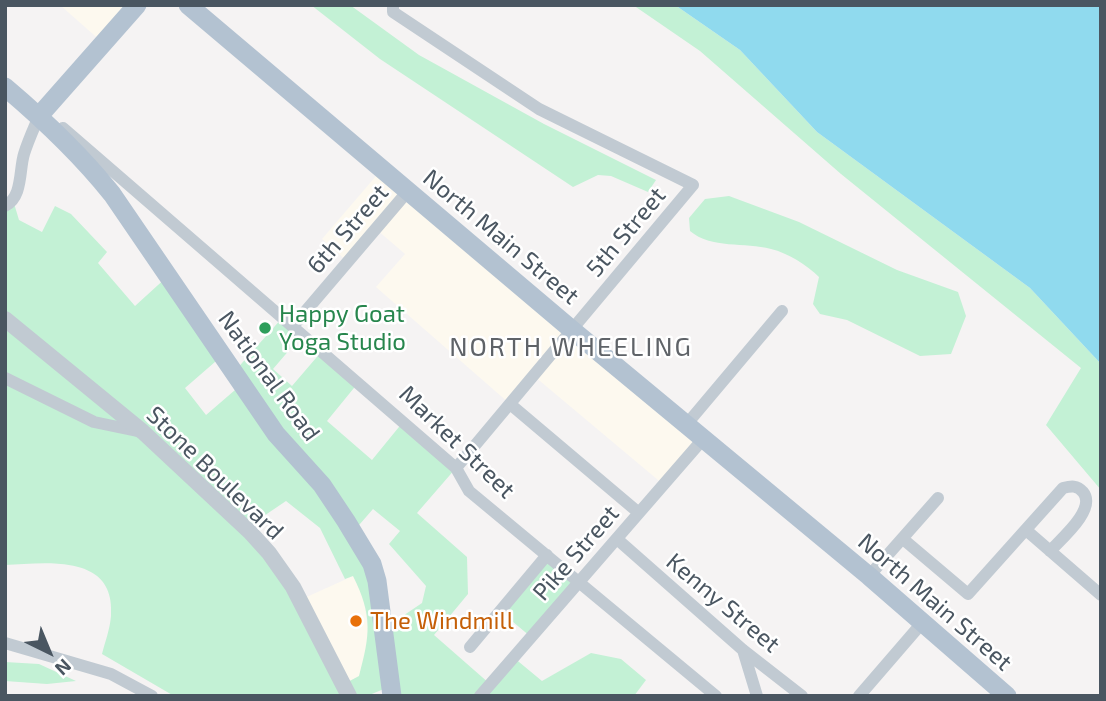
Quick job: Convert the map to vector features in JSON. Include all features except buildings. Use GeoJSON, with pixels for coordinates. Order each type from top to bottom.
{"type":"FeatureCollection","features":[{"type":"Feature","properties":{"kind":"main road"},"geometry":{"type":"LineString","coordinates":[[39,116],[137,5]]}},
{"type":"Feature","properties":{"kind":"main road","name":"North Main Street"},"geometry":{"type":"LineString","coordinates":[[188,5],[571,329],[869,576],[1007,696]]}},
{"type":"Feature","properties":{"kind":"main road","name":"Market Street"},"geometry":{"type":"LineString","coordinates":[[5,88],[39,116]]}},
{"type":"Feature","properties":{"kind":"main road","name":"National Road"},"geometry":{"type":"LineString","coordinates":[[39,116],[91,168],[112,194],[276,434],[322,485],[346,521],[372,564],[377,581],[392,696]]}},
{"type":"Feature","properties":{"kind":"street","name":"5th Street"},"geometry":{"type":"LineString","coordinates":[[393,5],[393,12],[539,109],[693,185],[456,468]]}},
{"type":"Feature","properties":{"kind":"street"},"geometry":{"type":"LineString","coordinates":[[5,206],[16,195],[23,157],[39,116]]}},
{"type":"Feature","properties":{"kind":"street","name":"Market Street"},"geometry":{"type":"LineString","coordinates":[[39,116],[63,128],[456,468],[469,491],[716,696]]}},
{"type":"Feature","properties":{"kind":"street","name":"6th Street"},"geometry":{"type":"LineString","coordinates":[[293,326],[408,191]]}},
{"type":"Feature","properties":{"kind":"street"},"geometry":{"type":"LineString","coordinates":[[686,425],[782,310]]}},
{"type":"Feature","properties":{"kind":"street","name":"Stone Boulevard"},"geometry":{"type":"LineString","coordinates":[[5,319],[143,432],[250,532],[269,553],[296,593],[349,696]]}},
{"type":"Feature","properties":{"kind":"street"},"geometry":{"type":"LineString","coordinates":[[5,378],[94,422],[143,432]]}},
{"type":"Feature","properties":{"kind":"street"},"geometry":{"type":"LineString","coordinates":[[510,404],[639,513]]}},
{"type":"Feature","properties":{"kind":"street","name":"Pike Street"},"geometry":{"type":"LineString","coordinates":[[480,696],[704,438]]}},
{"type":"Feature","properties":{"kind":"street"},"geometry":{"type":"LineString","coordinates":[[903,539],[968,594],[1063,488],[1071,485],[1085,494],[1088,503],[1084,513],[1050,551]]}},
{"type":"Feature","properties":{"kind":"street"},"geometry":{"type":"LineString","coordinates":[[869,576],[938,498]]}},
{"type":"Feature","properties":{"kind":"street"},"geometry":{"type":"LineString","coordinates":[[1026,530],[1101,595]]}},
{"type":"Feature","properties":{"kind":"street","name":"Kenny Street"},"geometry":{"type":"LineString","coordinates":[[617,539],[743,650],[802,696]]}},
{"type":"Feature","properties":{"kind":"street"},"geometry":{"type":"LineString","coordinates":[[470,647],[547,555]]}},
{"type":"Feature","properties":{"kind":"street"},"geometry":{"type":"LineString","coordinates":[[859,696],[922,623]]}},
{"type":"Feature","properties":{"kind":"street"},"geometry":{"type":"LineString","coordinates":[[5,643],[111,674],[152,696]]}},
{"type":"Feature","properties":{"kind":"street"},"geometry":{"type":"LineString","coordinates":[[743,650],[757,696]]}},
{"type":"Feature","properties":{"kind":"shaded area"},"geometry":{"type":"Polygon","coordinates":[[[60,5],[137,5],[103,43],[60,5]]]}},
{"type":"Feature","properties":{"kind":"shaded area"},"geometry":{"type":"Polygon","coordinates":[[[382,169],[704,438],[664,485],[534,376],[510,404],[376,287],[405,254],[376,229],[348,262],[322,239],[382,169]]]}},
{"type":"Feature","properties":{"kind":"shaded area"},"geometry":{"type":"Polygon","coordinates":[[[353,576],[364,598],[369,639],[360,676],[343,684],[300,600],[353,576]]]}},
{"type":"Feature","properties":{"kind":"green space"},"geometry":{"type":"Polygon","coordinates":[[[311,5],[350,5],[419,55],[544,124],[656,180],[648,192],[611,176],[598,175],[573,187],[380,59],[311,5]]]}},
{"type":"Feature","properties":{"kind":"green space"},"geometry":{"type":"Polygon","coordinates":[[[633,5],[675,5],[740,50],[817,132],[1030,288],[1101,364],[1101,490],[1046,425],[1081,368],[841,174],[700,51],[633,5]]]}},
{"type":"Feature","properties":{"kind":"green space"},"geometry":{"type":"Polygon","coordinates":[[[729,196],[799,222],[897,270],[958,292],[966,316],[951,354],[920,356],[847,320],[820,314],[813,304],[819,277],[784,253],[708,240],[690,231],[689,218],[705,199],[729,196]]]}},
{"type":"Feature","properties":{"kind":"green space"},"geometry":{"type":"Polygon","coordinates":[[[13,200],[19,220],[42,232],[55,206],[71,214],[107,252],[98,263],[135,306],[169,275],[223,355],[185,388],[206,415],[242,384],[234,372],[283,317],[303,334],[273,369],[292,386],[322,351],[358,383],[327,421],[372,460],[403,422],[456,468],[417,513],[467,557],[468,594],[434,635],[490,684],[513,657],[542,681],[591,653],[621,659],[646,680],[634,696],[392,696],[391,686],[367,696],[174,696],[102,654],[111,616],[110,596],[102,581],[75,566],[40,563],[5,565],[5,206],[13,200]],[[286,501],[246,528],[269,553],[344,684],[359,676],[363,662],[368,626],[364,603],[353,576],[345,579],[320,528],[286,501]],[[373,509],[353,532],[385,628],[422,603],[426,586],[389,544],[400,531],[373,509]]]}},
{"type":"Feature","properties":{"kind":"green space"},"geometry":{"type":"Polygon","coordinates":[[[547,555],[580,583],[531,637],[500,611],[547,555]]]}},
{"type":"Feature","properties":{"kind":"green space"},"geometry":{"type":"Polygon","coordinates":[[[5,662],[39,664],[76,681],[47,684],[5,681],[5,662]]]}},
{"type":"Feature","properties":{"kind":"water"},"geometry":{"type":"Polygon","coordinates":[[[675,5],[1101,5],[1101,364],[1030,288],[817,132],[740,50],[675,5]]]}},
{"type":"Feature","properties":{"kind":"place","name":"Happy Goat Yoga Studio"},"geometry":{"type":"Point","coordinates":[265,328]}},
{"type":"Feature","properties":{"kind":"place","name":"The Windmill"},"geometry":{"type":"Point","coordinates":[356,621]}},
{"type":"Feature","properties":{"kind":"district","name":"NORTH WHEELING"},"geometry":{"type":"Point","coordinates":[571,347]}}]}
